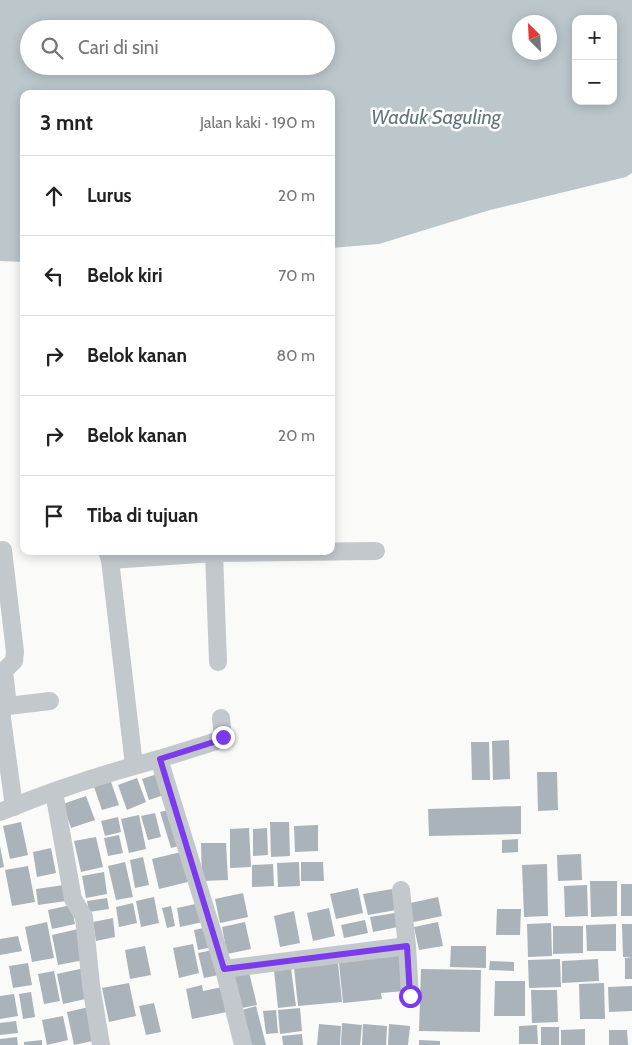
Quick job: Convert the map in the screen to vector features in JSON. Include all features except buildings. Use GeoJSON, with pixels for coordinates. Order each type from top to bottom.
{"type":"FeatureCollection","features":[{"type":"Feature","properties":{"kind":"street"},"geometry":{"type":"LineString","coordinates":[[3,550],[15,652],[14,662],[4,671],[8,706]]}},
{"type":"Feature","properties":{"kind":"street"},"geometry":{"type":"LineString","coordinates":[[335,551],[376,551]]}},
{"type":"Feature","properties":{"kind":"street"},"geometry":{"type":"LineString","coordinates":[[134,766],[109,556],[144,555]]}},
{"type":"Feature","properties":{"kind":"street"},"geometry":{"type":"LineString","coordinates":[[214,555],[218,662]]}},
{"type":"Feature","properties":{"kind":"street"},"geometry":{"type":"LineString","coordinates":[[50,701],[8,706],[1,710],[7,810],[54,792],[220,740],[223,737],[221,718]]}},
{"type":"Feature","properties":{"kind":"street"},"geometry":{"type":"LineString","coordinates":[[160,759],[224,969],[243,1045]]}},
{"type":"Feature","properties":{"kind":"street"},"geometry":{"type":"LineString","coordinates":[[54,792],[73,900],[84,918],[91,985],[101,1045]]}},
{"type":"Feature","properties":{"kind":"street"},"geometry":{"type":"LineString","coordinates":[[402,890],[410,996]]}},
{"type":"Feature","properties":{"kind":"street"},"geometry":{"type":"LineString","coordinates":[[224,969],[407,946]]}},
{"type":"Feature","properties":{"kind":"water","name":"Waduk Saguling"},"geometry":{"type":"Polygon","coordinates":[[[0,0],[632,0],[632,173],[626,177],[490,210],[379,244],[335,248],[335,90],[20,90],[20,262],[0,261],[0,0]]]}},
{"type":"Feature","properties":{"kind":"route"},"geometry":{"type":"LineString","coordinates":[[223,737],[220,740],[160,759],[224,969],[407,946],[410,996]]}}]}
